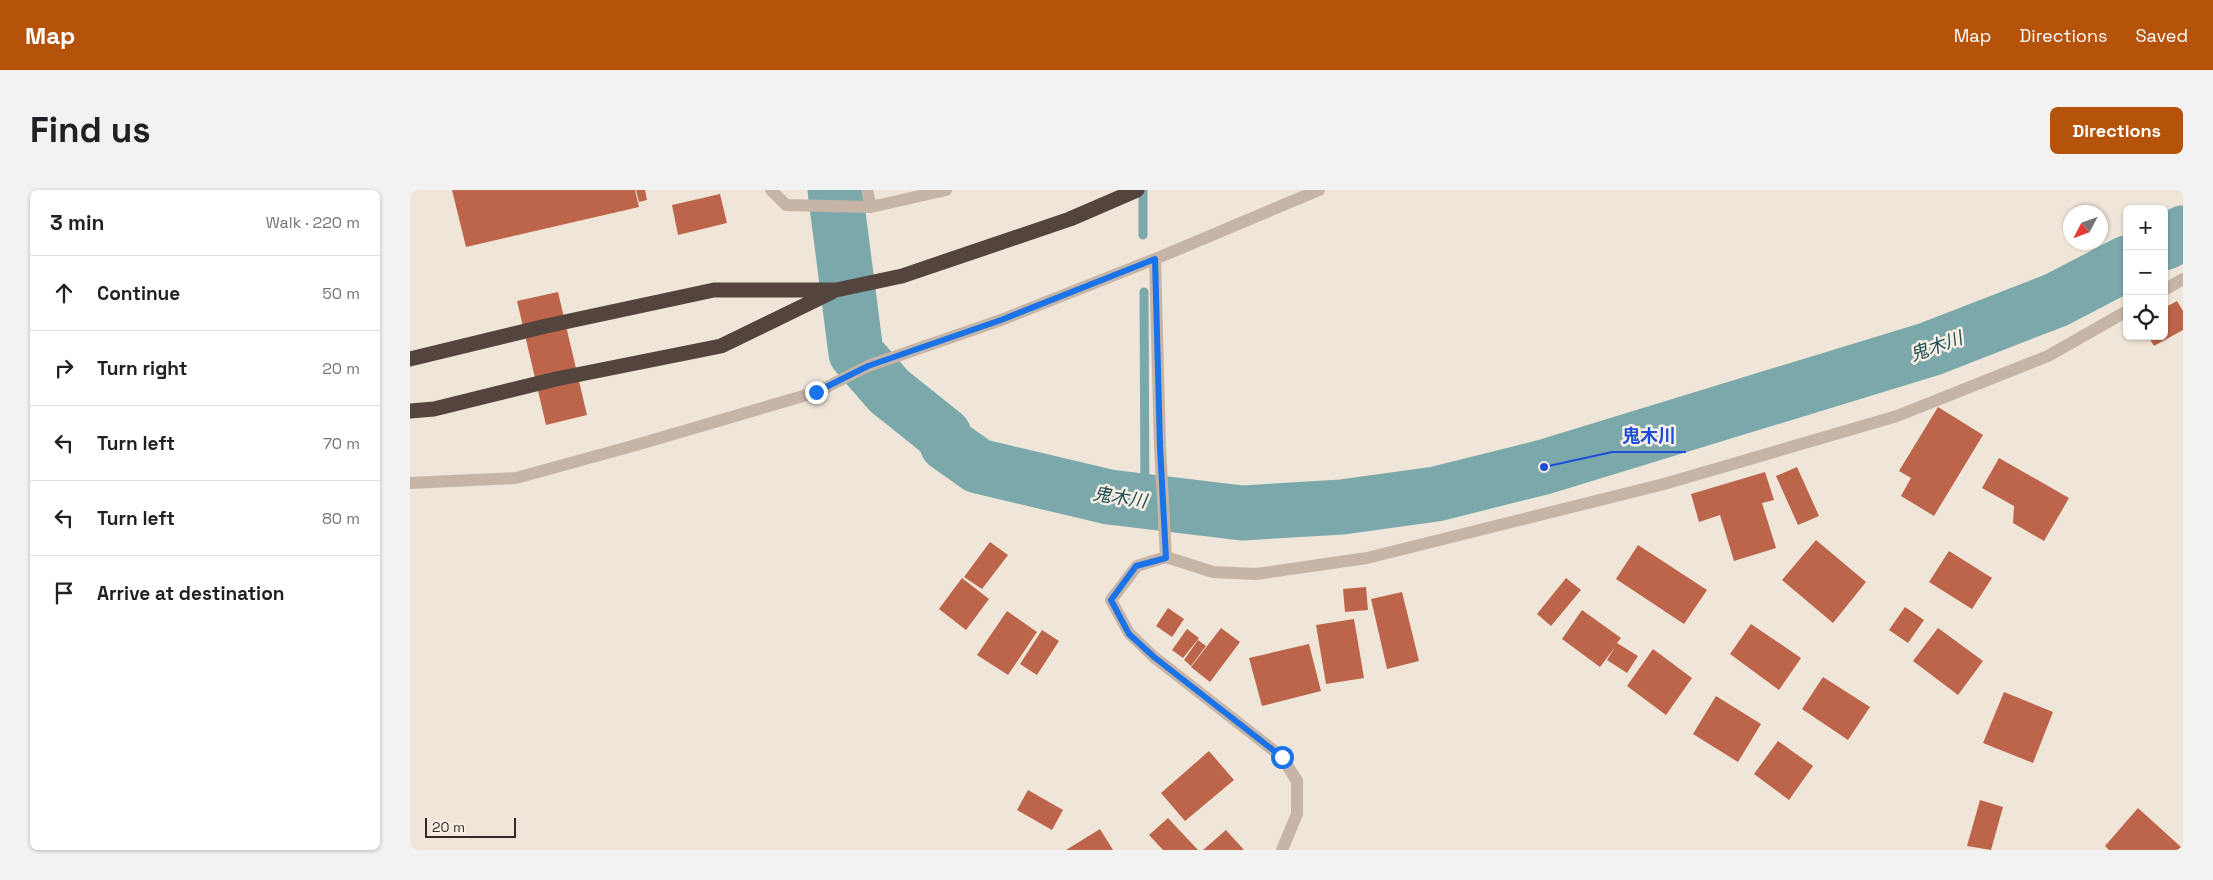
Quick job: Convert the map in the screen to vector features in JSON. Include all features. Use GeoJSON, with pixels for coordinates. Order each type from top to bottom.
{"type":"FeatureCollection","features":[{"type":"Feature","properties":{"kind":"highway"},"geometry":{"type":"LineString","coordinates":[[410,359],[546,326],[714,290],[836,290],[902,276],[1070,219],[1137,190]]}},
{"type":"Feature","properties":{"kind":"highway"},"geometry":{"type":"LineString","coordinates":[[410,411],[434,409],[556,379],[721,346],[836,290]]}},
{"type":"Feature","properties":{"kind":"street"},"geometry":{"type":"LineString","coordinates":[[771,190],[786,205],[871,207],[946,190]]}},
{"type":"Feature","properties":{"kind":"street"},"geometry":{"type":"LineString","coordinates":[[867,190],[871,207]]}},
{"type":"Feature","properties":{"kind":"street"},"geometry":{"type":"LineString","coordinates":[[410,483],[516,478],[816,392],[868,366],[1001,320],[1155,259],[1319,190]]}},
{"type":"Feature","properties":{"kind":"street"},"geometry":{"type":"LineString","coordinates":[[1155,259],[1160,446],[1166,556]]}},
{"type":"Feature","properties":{"kind":"street"},"geometry":{"type":"LineString","coordinates":[[2168,288],[2183,279]]}},
{"type":"Feature","properties":{"kind":"street"},"geometry":{"type":"LineString","coordinates":[[1282,850],[1297,814],[1297,781],[1282,757],[1154,657],[1129,634],[1111,600],[1136,566],[1166,556],[1213,572],[1265,573],[1367,558],[1664,484],[1897,416],[2048,356],[2123,313]]}},
{"type":"Feature","properties":{"kind":"building"},"geometry":{"type":"Polygon","coordinates":[[[452,190],[635,190],[639,207],[466,247],[452,190]]]}},
{"type":"Feature","properties":{"kind":"building"},"geometry":{"type":"Polygon","coordinates":[[[636,190],[645,190],[647,200],[639,202],[636,190]]]}},
{"type":"Feature","properties":{"kind":"building"},"geometry":{"type":"Polygon","coordinates":[[[720,194],[727,223],[678,235],[672,205],[720,194]]]}},
{"type":"Feature","properties":{"kind":"building"},"geometry":{"type":"Polygon","coordinates":[[[558,292],[587,415],[546,425],[517,301],[558,292]]]}},
{"type":"Feature","properties":{"kind":"building"},"geometry":{"type":"Polygon","coordinates":[[[2177,301],[2183,311],[2183,330],[2168,338],[2168,306],[2177,301]]]}},
{"type":"Feature","properties":{"kind":"building"},"geometry":{"type":"Polygon","coordinates":[[[2150,340],[2165,340],[2154,346],[2150,340]]]}},
{"type":"Feature","properties":{"kind":"building"},"geometry":{"type":"Polygon","coordinates":[[[1938,407],[1983,435],[1934,516],[1901,496],[1911,478],[1899,471],[1938,407]]]}},
{"type":"Feature","properties":{"kind":"building"},"geometry":{"type":"Polygon","coordinates":[[[1999,458],[2069,498],[2044,541],[2013,523],[2014,506],[1982,488],[1999,458]]]}},
{"type":"Feature","properties":{"kind":"building"},"geometry":{"type":"Polygon","coordinates":[[[1797,467],[1819,516],[1798,525],[1776,476],[1797,467]]]}},
{"type":"Feature","properties":{"kind":"building"},"geometry":{"type":"Polygon","coordinates":[[[1765,472],[1774,500],[1762,503],[1776,548],[1734,561],[1720,515],[1699,522],[1691,494],[1765,472]]]}},
{"type":"Feature","properties":{"kind":"building"},"geometry":{"type":"Polygon","coordinates":[[[1816,540],[1866,582],[1833,623],[1782,580],[1816,540]]]}},
{"type":"Feature","properties":{"kind":"building"},"geometry":{"type":"Polygon","coordinates":[[[990,542],[1008,555],[982,589],[964,577],[990,542]]]}},
{"type":"Feature","properties":{"kind":"building"},"geometry":{"type":"Polygon","coordinates":[[[1638,545],[1707,590],[1684,624],[1616,579],[1638,545]]]}},
{"type":"Feature","properties":{"kind":"building"},"geometry":{"type":"Polygon","coordinates":[[[1949,551],[1992,578],[1972,609],[1929,582],[1949,551]]]}},
{"type":"Feature","properties":{"kind":"building"},"geometry":{"type":"Polygon","coordinates":[[[962,578],[989,599],[966,630],[939,609],[962,578]]]}},
{"type":"Feature","properties":{"kind":"building"},"geometry":{"type":"Polygon","coordinates":[[[1566,578],[1581,590],[1551,626],[1537,614],[1566,578]]]}},
{"type":"Feature","properties":{"kind":"building"},"geometry":{"type":"Polygon","coordinates":[[[1366,587],[1368,610],[1345,612],[1343,589],[1366,587]]]}},
{"type":"Feature","properties":{"kind":"building"},"geometry":{"type":"Polygon","coordinates":[[[1402,592],[1419,661],[1387,669],[1371,599],[1402,592]]]}},
{"type":"Feature","properties":{"kind":"building"},"geometry":{"type":"Polygon","coordinates":[[[1905,607],[1924,620],[1908,643],[1889,630],[1905,607]]]}},
{"type":"Feature","properties":{"kind":"building"},"geometry":{"type":"Polygon","coordinates":[[[1168,608],[1184,619],[1172,637],[1156,626],[1168,608]]]}},
{"type":"Feature","properties":{"kind":"building"},"geometry":{"type":"Polygon","coordinates":[[[1582,610],[1621,638],[1617,643],[1638,656],[1627,673],[1607,660],[1615,647],[1600,667],[1562,639],[1582,610]]]}},
{"type":"Feature","properties":{"kind":"building"},"geometry":{"type":"Polygon","coordinates":[[[1007,611],[1037,632],[1008,675],[977,655],[1007,611]]]}},
{"type":"Feature","properties":{"kind":"building"},"geometry":{"type":"Polygon","coordinates":[[[1354,619],[1364,678],[1326,684],[1316,625],[1354,619]]]}},
{"type":"Feature","properties":{"kind":"building"},"geometry":{"type":"Polygon","coordinates":[[[1751,624],[1801,658],[1779,690],[1730,654],[1751,624]]]}},
{"type":"Feature","properties":{"kind":"building"},"geometry":{"type":"Polygon","coordinates":[[[1221,628],[1240,642],[1210,682],[1191,667],[1221,628]]]}},
{"type":"Feature","properties":{"kind":"building"},"geometry":{"type":"Polygon","coordinates":[[[1938,628],[1983,661],[1958,695],[1913,661],[1938,628]]]}},
{"type":"Feature","properties":{"kind":"building"},"geometry":{"type":"Polygon","coordinates":[[[1187,629],[1199,638],[1183,658],[1172,650],[1187,629]]]}},
{"type":"Feature","properties":{"kind":"building"},"geometry":{"type":"Polygon","coordinates":[[[1042,630],[1059,641],[1037,675],[1020,664],[1042,630]]]}},
{"type":"Feature","properties":{"kind":"building"},"geometry":{"type":"Polygon","coordinates":[[[1198,640],[1206,646],[1191,666],[1184,660],[1198,640]]]}},
{"type":"Feature","properties":{"kind":"building"},"geometry":{"type":"Polygon","coordinates":[[[1309,644],[1321,691],[1262,706],[1249,658],[1309,644]]]}},
{"type":"Feature","properties":{"kind":"building"},"geometry":{"type":"Polygon","coordinates":[[[1653,649],[1692,678],[1666,715],[1627,686],[1653,649]]]}},
{"type":"Feature","properties":{"kind":"building"},"geometry":{"type":"Polygon","coordinates":[[[1823,677],[1870,707],[1848,740],[1802,709],[1823,677]]]}},
{"type":"Feature","properties":{"kind":"building"},"geometry":{"type":"Polygon","coordinates":[[[2004,692],[2053,712],[2033,763],[1983,743],[2004,692]]]}},
{"type":"Feature","properties":{"kind":"building"},"geometry":{"type":"Polygon","coordinates":[[[1716,696],[1761,724],[1738,762],[1693,734],[1716,696]]]}},
{"type":"Feature","properties":{"kind":"building"},"geometry":{"type":"Polygon","coordinates":[[[1778,741],[1813,766],[1789,800],[1754,774],[1778,741]]]}},
{"type":"Feature","properties":{"kind":"building"},"geometry":{"type":"Polygon","coordinates":[[[1209,751],[1234,780],[1185,821],[1161,793],[1209,751]]]}},
{"type":"Feature","properties":{"kind":"building"},"geometry":{"type":"Polygon","coordinates":[[[1028,790],[1063,810],[1052,830],[1017,810],[1028,790]]]}},
{"type":"Feature","properties":{"kind":"building"},"geometry":{"type":"Polygon","coordinates":[[[1980,800],[2003,807],[1991,850],[1967,846],[1980,800]]]}},
{"type":"Feature","properties":{"kind":"building"},"geometry":{"type":"Polygon","coordinates":[[[2138,808],[2181,847],[2178,850],[2109,850],[2105,846],[2138,808]]]}},
{"type":"Feature","properties":{"kind":"building"},"geometry":{"type":"Polygon","coordinates":[[[1168,818],[1198,850],[1163,850],[1149,835],[1168,818]]]}},
{"type":"Feature","properties":{"kind":"building"},"geometry":{"type":"Polygon","coordinates":[[[1100,829],[1113,850],[1066,850],[1100,829]]]}},
{"type":"Feature","properties":{"kind":"building"},"geometry":{"type":"Polygon","coordinates":[[[1226,830],[1244,850],[1203,850],[1226,830]]]}},
{"type":"Feature","properties":{"kind":"waterway","name":"鬼木川"},"geometry":{"type":"LineString","coordinates":[[835,190],[856,353],[889,391],[944,435],[947,444],[978,466],[1109,497],[1242,513],[1342,507],[1436,494],[1544,467],[1930,349],[2056,300],[2123,265]]}},
{"type":"Feature","properties":{"kind":"waterway"},"geometry":{"type":"LineString","coordinates":[[1143,190],[1143,235]]}},
{"type":"Feature","properties":{"kind":"waterway","name":"鬼木川"},"geometry":{"type":"LineString","coordinates":[[2168,241],[2183,233]]}},
{"type":"Feature","properties":{"kind":"waterway"},"geometry":{"type":"LineString","coordinates":[[1144,292],[1145,501]]}},
{"type":"Feature","properties":{"kind":"place","name":"鬼木川"},"geometry":{"type":"Point","coordinates":[1544,467]}},
{"type":"Feature","properties":{"kind":"route"},"geometry":{"type":"LineString","coordinates":[[816,392],[868,366],[1001,320],[1155,259],[1160,446],[1166,558],[1136,566],[1111,600],[1129,634],[1154,657],[1282,757]]}}]}
